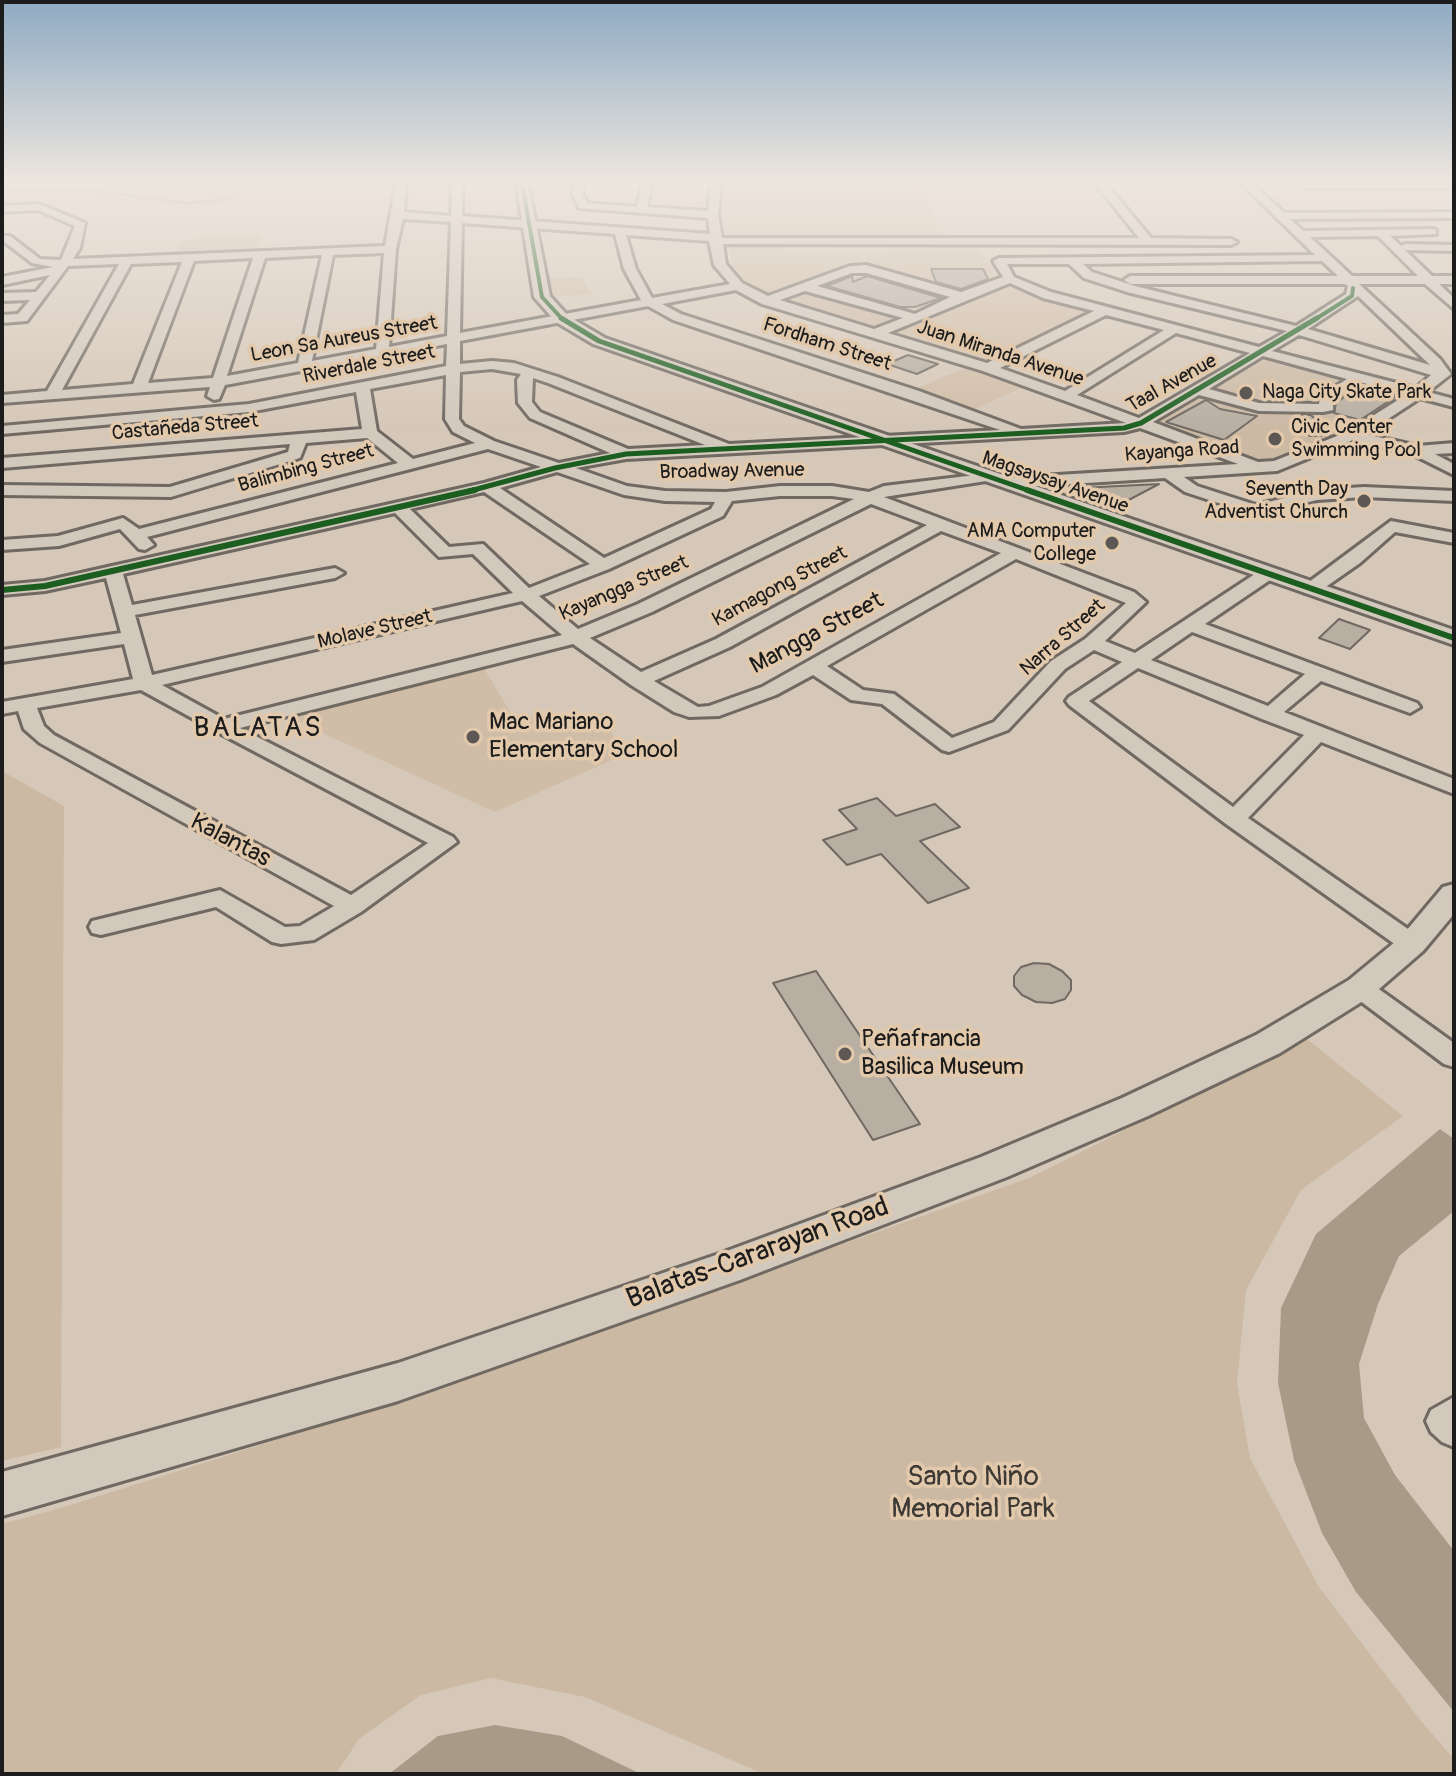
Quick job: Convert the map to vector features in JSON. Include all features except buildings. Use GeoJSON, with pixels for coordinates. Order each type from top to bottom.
{"type":"FeatureCollection","features":[{"type":"Feature","properties":{"kind":"main road","name":"Magsaysay Avenue"},"geometry":{"type":"LineString","coordinates":[[536,266],[542,297],[562,319],[623,352],[1311,589],[1451,632]]}},
{"type":"Feature","properties":{"kind":"main road","name":"Balatas-Cararayan Road"},"geometry":{"type":"LineString","coordinates":[[2,1494],[398,1382],[726,1268],[994,1167],[1135,1107],[1268,1044],[1360,988],[1412,944],[1454,894]]}},
{"type":"Feature","properties":{"kind":"street"},"geometry":{"type":"LineString","coordinates":[[2,281],[62,266]]}},
{"type":"Feature","properties":{"kind":"street"},"geometry":{"type":"LineString","coordinates":[[2,319],[19,324],[62,266]]}},
{"type":"Feature","properties":{"kind":"street"},"geometry":{"type":"LineString","coordinates":[[52,395],[119,266]]}},
{"type":"Feature","properties":{"kind":"street"},"geometry":{"type":"LineString","coordinates":[[138,390],[186,266]]}},
{"type":"Feature","properties":{"kind":"street"},"geometry":{"type":"LineString","coordinates":[[209,414],[256,266]]}},
{"type":"Feature","properties":{"kind":"street"},"geometry":{"type":"LineString","coordinates":[[304,368],[325,266]]}},
{"type":"Feature","properties":{"kind":"street"},"geometry":{"type":"LineString","coordinates":[[382,353],[389,266]]}},
{"type":"Feature","properties":{"kind":"street","name":"Broadway Avenue"},"geometry":{"type":"LineString","coordinates":[[456,266],[452,419],[458,429],[489,444],[624,490],[665,496],[726,497],[780,491],[832,491],[869,497]]}},
{"type":"Feature","properties":{"kind":"street"},"geometry":{"type":"LineString","coordinates":[[629,266],[649,302]]}},
{"type":"Feature","properties":{"kind":"street"},"geometry":{"type":"LineString","coordinates":[[721,266],[738,286]]}},
{"type":"Feature","properties":{"kind":"street"},"geometry":{"type":"LineString","coordinates":[[999,266],[1010,279],[1047,295],[1454,403]]}},
{"type":"Feature","properties":{"kind":"street"},"geometry":{"type":"LineString","coordinates":[[1078,266],[1088,275],[1131,289],[1298,330],[1447,375]]}},
{"type":"Feature","properties":{"kind":"street"},"geometry":{"type":"LineString","coordinates":[[1333,266],[1447,375]]}},
{"type":"Feature","properties":{"kind":"street"},"geometry":{"type":"LineString","coordinates":[[1415,266],[1451,299]]}},
{"type":"Feature","properties":{"kind":"street"},"geometry":{"type":"LineString","coordinates":[[766,301],[839,272],[866,269],[961,296]]}},
{"type":"Feature","properties":{"kind":"street"},"geometry":{"type":"LineString","coordinates":[[872,334],[1010,279]]}},
{"type":"Feature","properties":{"kind":"street"},"geometry":{"type":"LineString","coordinates":[[1108,280],[1349,283],[1454,280]]}},
{"type":"Feature","properties":{"kind":"street","name":"Taal Avenue"},"geometry":{"type":"LineString","coordinates":[[2,590],[45,586],[160,561],[626,454],[1124,428],[1141,423],[1352,296],[1349,283]]}},
{"type":"Feature","properties":{"kind":"street","name":"Leon Sa Aureus Street"},"geometry":{"type":"LineString","coordinates":[[2,399],[219,382],[738,286]]}},
{"type":"Feature","properties":{"kind":"street","name":"Juan Miranda Avenue"},"geometry":{"type":"LineString","coordinates":[[738,286],[766,301],[814,317],[988,368],[1141,423],[1234,464]]}},
{"type":"Feature","properties":{"kind":"street"},"geometry":{"type":"LineString","coordinates":[[806,287],[916,318]]}},
{"type":"Feature","properties":{"kind":"street"},"geometry":{"type":"LineString","coordinates":[[2,289],[39,297]]}},
{"type":"Feature","properties":{"kind":"street"},"geometry":{"type":"LineString","coordinates":[[2,297],[39,297]]}},
{"type":"Feature","properties":{"kind":"street"},"geometry":{"type":"LineString","coordinates":[[2,308],[39,297]]}},
{"type":"Feature","properties":{"kind":"street"},"geometry":{"type":"LineString","coordinates":[[814,317],[852,300]]}},
{"type":"Feature","properties":{"kind":"street","name":"Fordham Street"},"geometry":{"type":"LineString","coordinates":[[649,302],[677,317],[943,404],[1023,434]]}},
{"type":"Feature","properties":{"kind":"street"},"geometry":{"type":"LineString","coordinates":[[988,368],[1106,310]]}},
{"type":"Feature","properties":{"kind":"street"},"geometry":{"type":"LineString","coordinates":[[1066,396],[1176,328]]}},
{"type":"Feature","properties":{"kind":"street","name":"Riverdale Street"},"geometry":{"type":"LineString","coordinates":[[2,430],[209,414],[454,369],[492,365],[530,373],[729,449]]}},
{"type":"Feature","properties":{"kind":"street"},"geometry":{"type":"LineString","coordinates":[[530,373],[524,380],[525,403],[535,415],[626,454]]}},
{"type":"Feature","properties":{"kind":"street","name":"Kayanga Road"},"geometry":{"type":"LineString","coordinates":[[1008,483],[1168,473],[1234,464],[1263,467],[1295,460],[1352,435],[1447,375]]}},
{"type":"Feature","properties":{"kind":"street"},"geometry":{"type":"LineString","coordinates":[[1197,390],[1259,407],[1263,416],[1278,422],[1289,421],[1284,409],[1328,407],[1325,400],[1360,376]]}},
{"type":"Feature","properties":{"kind":"street"},"geometry":{"type":"LineString","coordinates":[[363,388],[370,433],[411,465]]}},
{"type":"Feature","properties":{"kind":"street"},"geometry":{"type":"LineString","coordinates":[[1168,418],[1189,407]]}},
{"type":"Feature","properties":{"kind":"street","name":"Castañeda Street"},"geometry":{"type":"LineString","coordinates":[[2,463],[370,433]]}},
{"type":"Feature","properties":{"kind":"street"},"geometry":{"type":"LineString","coordinates":[[1352,435],[1417,451],[1454,470]]}},
{"type":"Feature","properties":{"kind":"street"},"geometry":{"type":"LineString","coordinates":[[2,490],[171,492],[295,455],[299,439]]}},
{"type":"Feature","properties":{"kind":"street","name":"Balimbing Street"},"geometry":{"type":"LineString","coordinates":[[135,535],[489,444]]}},
{"type":"Feature","properties":{"kind":"street"},"geometry":{"type":"LineString","coordinates":[[1417,451],[1454,448]]}},
{"type":"Feature","properties":{"kind":"street"},"geometry":{"type":"LineString","coordinates":[[1168,473],[1191,489],[1255,510],[1317,495],[1364,492],[1454,496]]}},
{"type":"Feature","properties":{"kind":"street","name":"Kayangga Street"},"geometry":{"type":"LineString","coordinates":[[221,726],[576,637],[645,608],[884,491],[986,476]]}},
{"type":"Feature","properties":{"kind":"street"},"geometry":{"type":"LineString","coordinates":[[487,487],[603,565]]}},
{"type":"Feature","properties":{"kind":"street","name":"Molave Street"},"geometry":{"type":"LineString","coordinates":[[2,708],[144,683],[526,595],[603,565],[717,512],[726,497]]}},
{"type":"Feature","properties":{"kind":"street","name":"Narra Street"},"geometry":{"type":"LineString","coordinates":[[816,668],[858,696],[887,698],[949,746],[1001,726],[1058,665],[1092,643],[1137,602],[869,497]]}},
{"type":"Feature","properties":{"kind":"street","name":"Mangga Street"},"geometry":{"type":"LineString","coordinates":[[398,506],[445,553],[477,548],[576,637],[638,681],[681,708],[696,713],[712,712],[769,691],[816,668],[1014,553]]}},
{"type":"Feature","properties":{"kind":"street"},"geometry":{"type":"LineString","coordinates":[[2,545],[59,541],[123,523],[160,561]]}},
{"type":"Feature","properties":{"kind":"street","name":"Kamagong Street"},"geometry":{"type":"LineString","coordinates":[[638,681],[723,643],[939,525]]}},
{"type":"Feature","properties":{"kind":"street"},"geometry":{"type":"LineString","coordinates":[[1311,589],[1354,559],[1391,526],[1454,538]]}},
{"type":"Feature","properties":{"kind":"street"},"geometry":{"type":"LineString","coordinates":[[2,530],[74,528],[82,533]]}},
{"type":"Feature","properties":{"kind":"street"},"geometry":{"type":"LineString","coordinates":[[101,927],[220,898],[281,936],[305,934],[352,906],[445,842],[144,683],[129,638],[113,571]]}},
{"type":"Feature","properties":{"kind":"street"},"geometry":{"type":"LineString","coordinates":[[123,612],[335,573]]}},
{"type":"Feature","properties":{"kind":"street"},"geometry":{"type":"LineString","coordinates":[[1267,574],[1076,701],[1234,819],[1412,944]]}},
{"type":"Feature","properties":{"kind":"street"},"geometry":{"type":"LineString","coordinates":[[1188,624],[1410,707]]}},
{"type":"Feature","properties":{"kind":"street"},"geometry":{"type":"LineString","coordinates":[[2,656],[129,638]]}},
{"type":"Feature","properties":{"kind":"street"},"geometry":{"type":"LineString","coordinates":[[1092,643],[1454,787]]}},
{"type":"Feature","properties":{"kind":"street"},"geometry":{"type":"LineString","coordinates":[[1269,715],[1318,673]]}},
{"type":"Feature","properties":{"kind":"street","name":"Kalantas"},"geometry":{"type":"LineString","coordinates":[[26,704],[34,729],[47,739],[352,906]]}},
{"type":"Feature","properties":{"kind":"street"},"geometry":{"type":"LineString","coordinates":[[1234,819],[1317,734]]}},
{"type":"Feature","properties":{"kind":"street"},"geometry":{"type":"LineString","coordinates":[[1360,988],[1454,1057]]}},
{"type":"Feature","properties":{"kind":"shaded area"},"geometry":{"type":"Polygon","coordinates":[[[732,266],[991,266],[1000,278],[1013,285],[1096,310],[987,361],[768,297],[743,281],[732,266]]]}},
{"type":"Feature","properties":{"kind":"shaded area"},"geometry":{"type":"Polygon","coordinates":[[[581,277],[592,294],[551,297],[545,278],[581,277]]]}},
{"type":"Feature","properties":{"kind":"shaded area"},"geometry":{"type":"Polygon","coordinates":[[[965,368],[1024,387],[970,411],[913,390],[965,368]]]}},
{"type":"Feature","properties":{"kind":"shaded area","name":"Mac Mariano Elementary School"},"geometry":{"type":"Polygon","coordinates":[[[482,665],[514,718],[603,713],[623,755],[495,812],[283,715],[482,665]]]}},
{"type":"Feature","properties":{"kind":"shaded area"},"geometry":{"type":"Polygon","coordinates":[[[1440,1129],[1454,1139],[1454,1211],[1399,1256],[1378,1304],[1359,1364],[1364,1418],[1395,1475],[1454,1551],[1454,1712],[1356,1592],[1322,1533],[1294,1460],[1278,1383],[1281,1308],[1316,1234],[1440,1129]]]}},
{"type":"Feature","properties":{"kind":"shaded area"},"geometry":{"type":"Polygon","coordinates":[[[495,1725],[562,1736],[641,1774],[389,1774],[438,1736],[495,1725]]]}},
{"type":"Feature","properties":{"kind":"green space"},"geometry":{"type":"Polygon","coordinates":[[[806,290],[899,316],[871,328],[775,300],[806,290]]]}},
{"type":"Feature","properties":{"kind":"green space"},"geometry":{"type":"Polygon","coordinates":[[[1263,351],[1420,392],[1352,435],[1263,467],[1141,423],[1263,351]]]}},
{"type":"Feature","properties":{"kind":"green space"},"geometry":{"type":"Polygon","coordinates":[[[2,771],[64,806],[61,1447],[2,1461],[2,771]]]}},
{"type":"Feature","properties":{"kind":"green space","name":"Santo Niño Memorial Park"},"geometry":{"type":"Polygon","coordinates":[[[1307,1039],[1403,1116],[1301,1190],[1246,1290],[1237,1383],[1250,1458],[1319,1587],[1421,1721],[1454,1759],[1454,1774],[764,1774],[585,1697],[491,1678],[421,1695],[359,1739],[336,1774],[2,1774],[2,1524],[406,1399],[1029,1178],[1307,1039]]]}},
{"type":"Feature","properties":{"kind":"cycle path"},"geometry":{"type":"LineString","coordinates":[[537,266],[542,297],[562,319],[599,341],[1454,638]]}},
{"type":"Feature","properties":{"kind":"cycle path"},"geometry":{"type":"LineString","coordinates":[[2,590],[45,586],[626,454],[1124,428],[1141,423],[1298,330],[1352,296],[1353,288]]}},
{"type":"Feature","properties":{"kind":"place","name":"Naga City Skate Park"},"geometry":{"type":"Point","coordinates":[1246,393]}},
{"type":"Feature","properties":{"kind":"place","name":"Civic Center Swimming Pool"},"geometry":{"type":"Point","coordinates":[1275,439]}},
{"type":"Feature","properties":{"kind":"place","name":"Seventh Day Adventist Church"},"geometry":{"type":"Point","coordinates":[1364,501]}},
{"type":"Feature","properties":{"kind":"place","name":"AMA Computer College"},"geometry":{"type":"Point","coordinates":[1112,543]}},
{"type":"Feature","properties":{"kind":"place","name":"Mac Mariano Elementary School"},"geometry":{"type":"Point","coordinates":[473,737]}},
{"type":"Feature","properties":{"kind":"place","name":"Peñafrancia Basilica Museum"},"geometry":{"type":"Point","coordinates":[845,1054]}},
{"type":"Feature","properties":{"kind":"district","name":"BALATAS"},"geometry":{"type":"Point","coordinates":[258,729]}}]}
